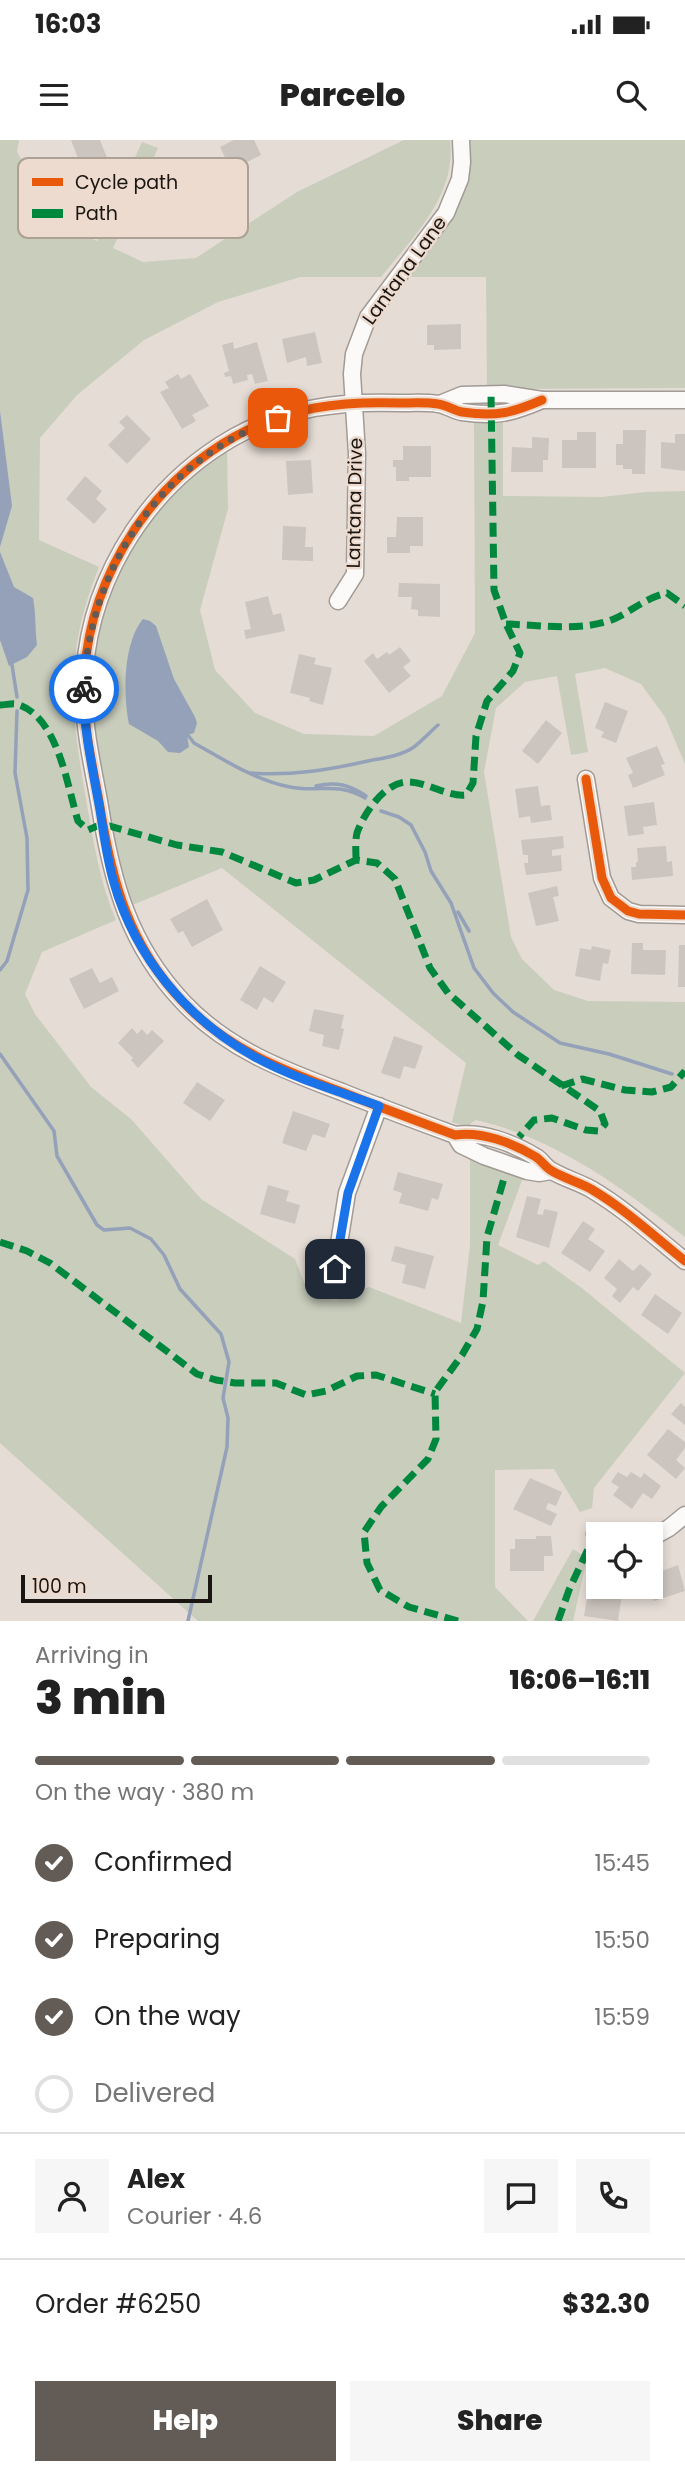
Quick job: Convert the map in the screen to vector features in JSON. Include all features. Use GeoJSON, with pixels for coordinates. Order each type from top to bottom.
{"type":"FeatureCollection","features":[{"type":"Feature","properties":{"kind":"street","name":"Lantana Lane"},"geometry":{"type":"LineString","coordinates":[[353,401],[354,354],[360,333],[375,307],[446,213],[460,179],[461,140]]}},
{"type":"Feature","properties":{"kind":"street"},"geometry":{"type":"LineString","coordinates":[[685,400],[542,400],[514,412],[491,414],[459,412],[440,404],[353,401],[292,413],[236,436],[190,467],[153,503],[119,553],[97,605],[89,639],[84,700],[114,884],[140,945],[160,975],[205,1023],[255,1057],[278,1068],[455,1135],[468,1133],[485,1136],[539,1158],[551,1171],[617,1206],[685,1261]]}},
{"type":"Feature","properties":{"kind":"street","name":"Lantana Drive"},"geometry":{"type":"LineString","coordinates":[[338,601],[355,574],[357,454],[353,401]]}},
{"type":"Feature","properties":{"kind":"street"},"geometry":{"type":"LineString","coordinates":[[586,779],[606,903],[639,915],[685,915]]}},
{"type":"Feature","properties":{"kind":"street"},"geometry":{"type":"LineString","coordinates":[[335,1269],[348,1193],[379,1106]]}},
{"type":"Feature","properties":{"kind":"street"},"geometry":{"type":"LineString","coordinates":[[663,1531],[685,1515]]}},
{"type":"Feature","properties":{"kind":"green space"},"geometry":{"type":"Polygon","coordinates":[[[0,140],[19,140],[18,238],[90,238],[97,241],[98,238],[118,238],[113,248],[143,262],[196,258],[227,238],[248,238],[248,224],[297,192],[404,140],[450,140],[447,179],[440,197],[419,231],[381,277],[300,277],[218,302],[144,340],[77,395],[40,438],[39,540],[99,567],[87,599],[75,658],[74,713],[95,849],[116,920],[42,952],[25,994],[35,1014],[91,1087],[131,1119],[201,1199],[295,1259],[311,1292],[336,1300],[369,1287],[461,1323],[470,1246],[470,1154],[524,1175],[498,1245],[538,1265],[544,1261],[583,1289],[685,1373],[594,1488],[592,1508],[580,1512],[554,1469],[495,1470],[495,1587],[528,1621],[198,1621],[0,1443],[0,140]]]}},
{"type":"Feature","properties":{"kind":"green space"},"geometry":{"type":"Polygon","coordinates":[[[470,140],[685,140],[685,388],[487,389],[486,277],[407,277],[443,230],[461,197],[470,161],[470,140]]]}},
{"type":"Feature","properties":{"kind":"green space"},"geometry":{"type":"Polygon","coordinates":[[[142,142],[158,148],[154,158],[135,158],[142,142]]]}},
{"type":"Feature","properties":{"kind":"green space"},"geometry":{"type":"Polygon","coordinates":[[[474,418],[503,418],[503,496],[602,497],[685,491],[685,764],[665,717],[641,684],[605,668],[575,674],[588,752],[571,755],[557,676],[525,682],[496,708],[484,772],[511,937],[522,959],[554,990],[588,1001],[685,1002],[685,1237],[612,1183],[561,1152],[506,1128],[476,1120],[471,1123],[470,1128],[452,1122],[466,1063],[222,868],[130,906],[122,879],[94,734],[91,708],[92,669],[110,592],[120,567],[148,521],[179,486],[227,450],[228,509],[200,610],[215,670],[255,713],[304,734],[374,736],[442,696],[475,633],[474,418]]]}},
{"type":"Feature","properties":{"kind":"green space"},"geometry":{"type":"Polygon","coordinates":[[[573,1549],[586,1557],[573,1621],[533,1621],[573,1549]]]}},
{"type":"Feature","properties":{"kind":"water"},"geometry":{"type":"Polygon","coordinates":[[[0,411],[12,506],[0,547],[0,411]]]}},
{"type":"Feature","properties":{"kind":"water"},"geometry":{"type":"Polygon","coordinates":[[[0,552],[14,587],[33,598],[35,610],[37,645],[27,657],[9,666],[0,640],[0,552]]]}},
{"type":"Feature","properties":{"kind":"water"},"geometry":{"type":"Polygon","coordinates":[[[143,619],[156,626],[174,679],[197,723],[194,733],[187,735],[189,747],[180,753],[168,752],[158,741],[129,724],[126,699],[128,655],[136,629],[143,619]]]}},
{"type":"Feature","properties":{"kind":"building"},"geometry":{"type":"Polygon","coordinates":[[[71,140],[100,140],[107,158],[78,158],[71,140]]]}},
{"type":"Feature","properties":{"kind":"building"},"geometry":{"type":"Polygon","coordinates":[[[234,140],[254,140],[261,155],[248,162],[248,158],[225,158],[220,147],[234,140]]]}},
{"type":"Feature","properties":{"kind":"building"},"geometry":{"type":"Polygon","coordinates":[[[461,324],[461,349],[434,350],[434,345],[427,345],[427,325],[461,324]]]}},
{"type":"Feature","properties":{"kind":"building"},"geometry":{"type":"Polygon","coordinates":[[[315,332],[322,363],[307,366],[306,357],[287,363],[282,339],[315,332]]]}},
{"type":"Feature","properties":{"kind":"building"},"geometry":{"type":"Polygon","coordinates":[[[233,342],[234,349],[257,342],[268,381],[255,384],[252,374],[247,375],[248,380],[233,384],[231,376],[225,377],[224,373],[229,371],[222,345],[233,342]]]}},
{"type":"Feature","properties":{"kind":"building"},"geometry":{"type":"Polygon","coordinates":[[[178,374],[181,379],[190,374],[209,406],[192,415],[196,421],[182,429],[160,392],[169,388],[165,382],[178,374]]]}},
{"type":"Feature","properties":{"kind":"building"},"geometry":{"type":"Polygon","coordinates":[[[127,415],[151,439],[127,464],[108,445],[125,428],[119,422],[127,415]]]}},
{"type":"Feature","properties":{"kind":"building"},"geometry":{"type":"Polygon","coordinates":[[[623,430],[646,430],[645,474],[632,474],[632,469],[623,469],[623,465],[616,465],[616,444],[623,444],[623,430]]]}},
{"type":"Feature","properties":{"kind":"building"},"geometry":{"type":"Polygon","coordinates":[[[577,432],[596,432],[596,468],[562,468],[562,440],[577,440],[577,432]]]}},
{"type":"Feature","properties":{"kind":"building"},"geometry":{"type":"Polygon","coordinates":[[[675,434],[685,434],[685,471],[661,468],[661,442],[675,443],[675,434]]]}},
{"type":"Feature","properties":{"kind":"building"},"geometry":{"type":"Polygon","coordinates":[[[532,437],[549,438],[548,460],[543,460],[543,472],[511,472],[512,447],[532,448],[532,437]]]}},
{"type":"Feature","properties":{"kind":"building"},"geometry":{"type":"Polygon","coordinates":[[[403,446],[431,446],[431,477],[409,477],[409,481],[396,481],[393,460],[403,460],[403,446]]]}},
{"type":"Feature","properties":{"kind":"building"},"geometry":{"type":"Polygon","coordinates":[[[311,460],[313,493],[288,495],[286,461],[311,460]]]}},
{"type":"Feature","properties":{"kind":"building"},"geometry":{"type":"Polygon","coordinates":[[[85,476],[102,491],[96,499],[107,509],[94,524],[66,499],[85,476]]]}},
{"type":"Feature","properties":{"kind":"building"},"geometry":{"type":"Polygon","coordinates":[[[397,517],[423,517],[423,546],[410,546],[410,553],[387,553],[387,537],[396,537],[397,517]]]}},
{"type":"Feature","properties":{"kind":"building"},"geometry":{"type":"Polygon","coordinates":[[[283,526],[306,527],[305,547],[313,547],[313,561],[282,560],[283,526]]]}},
{"type":"Feature","properties":{"kind":"building"},"geometry":{"type":"Polygon","coordinates":[[[399,583],[440,584],[440,617],[418,616],[418,610],[411,609],[412,597],[398,597],[399,583]]]}},
{"type":"Feature","properties":{"kind":"building"},"geometry":{"type":"Polygon","coordinates":[[[268,596],[273,615],[281,613],[285,631],[246,639],[244,630],[251,629],[245,602],[268,596]]]}},
{"type":"Feature","properties":{"kind":"building"},"geometry":{"type":"Polygon","coordinates":[[[400,647],[411,661],[403,667],[411,676],[389,693],[364,661],[373,653],[377,659],[400,647]]]}},
{"type":"Feature","properties":{"kind":"building"},"geometry":{"type":"Polygon","coordinates":[[[299,654],[316,658],[314,664],[332,668],[323,705],[309,701],[310,698],[290,693],[299,654]]]}},
{"type":"Feature","properties":{"kind":"building"},"geometry":{"type":"Polygon","coordinates":[[[605,702],[628,711],[616,743],[601,737],[604,732],[595,728],[605,702]]]}},
{"type":"Feature","properties":{"kind":"building"},"geometry":{"type":"Polygon","coordinates":[[[546,720],[562,733],[538,764],[522,751],[546,720]]]}},
{"type":"Feature","properties":{"kind":"building"},"geometry":{"type":"Polygon","coordinates":[[[657,746],[665,764],[661,765],[665,775],[633,788],[628,775],[633,773],[626,758],[657,746]]]}},
{"type":"Feature","properties":{"kind":"building"},"geometry":{"type":"Polygon","coordinates":[[[538,786],[541,806],[550,805],[552,820],[531,823],[530,816],[519,818],[515,789],[538,786]]]}},
{"type":"Feature","properties":{"kind":"building"},"geometry":{"type":"Polygon","coordinates":[[[654,802],[657,825],[643,827],[644,834],[628,836],[624,806],[654,802]]]}},
{"type":"Feature","properties":{"kind":"building"},"geometry":{"type":"Polygon","coordinates":[[[563,836],[564,848],[552,850],[552,856],[561,855],[562,871],[526,875],[524,863],[528,863],[528,855],[523,855],[521,840],[563,836]]]}},
{"type":"Feature","properties":{"kind":"building"},"geometry":{"type":"Polygon","coordinates":[[[666,846],[667,862],[672,861],[673,876],[632,880],[631,867],[636,867],[638,862],[637,848],[666,846]]]}},
{"type":"Feature","properties":{"kind":"building"},"geometry":{"type":"Polygon","coordinates":[[[557,886],[559,896],[553,897],[559,921],[536,926],[528,893],[557,886]]]}},
{"type":"Feature","properties":{"kind":"building"},"geometry":{"type":"Polygon","coordinates":[[[207,899],[223,930],[192,947],[183,931],[178,933],[170,919],[207,899]]]}},
{"type":"Feature","properties":{"kind":"building"},"geometry":{"type":"Polygon","coordinates":[[[632,943],[643,943],[643,950],[666,950],[665,975],[631,974],[632,943]]]}},
{"type":"Feature","properties":{"kind":"building"},"geometry":{"type":"Polygon","coordinates":[[[679,945],[685,945],[685,987],[678,987],[679,945]]]}},
{"type":"Feature","properties":{"kind":"building"},"geometry":{"type":"Polygon","coordinates":[[[592,946],[611,950],[608,964],[603,963],[600,981],[575,976],[580,948],[591,950],[592,946]]]}},
{"type":"Feature","properties":{"kind":"building"},"geometry":{"type":"Polygon","coordinates":[[[260,966],[286,982],[273,1003],[264,997],[257,1010],[240,1000],[260,966]]]}},
{"type":"Feature","properties":{"kind":"building"},"geometry":{"type":"Polygon","coordinates":[[[92,968],[100,983],[112,977],[119,991],[84,1009],[69,979],[92,968]]]}},
{"type":"Feature","properties":{"kind":"building"},"geometry":{"type":"Polygon","coordinates":[[[314,1009],[344,1015],[339,1050],[322,1046],[324,1035],[309,1031],[314,1009]]]}},
{"type":"Feature","properties":{"kind":"building"},"geometry":{"type":"Polygon","coordinates":[[[132,1028],[137,1034],[142,1029],[147,1035],[152,1030],[164,1041],[138,1068],[131,1060],[133,1058],[118,1043],[132,1028]]]}},
{"type":"Feature","properties":{"kind":"building"},"geometry":{"type":"Polygon","coordinates":[[[394,1036],[423,1046],[415,1069],[404,1066],[400,1079],[381,1073],[394,1036]]]}},
{"type":"Feature","properties":{"kind":"building"},"geometry":{"type":"Polygon","coordinates":[[[197,1082],[225,1100],[210,1121],[183,1103],[197,1082]]]}},
{"type":"Feature","properties":{"kind":"building"},"geometry":{"type":"Polygon","coordinates":[[[293,1111],[330,1124],[325,1138],[313,1134],[306,1151],[282,1143],[293,1111]]]}},
{"type":"Feature","properties":{"kind":"building"},"geometry":{"type":"Polygon","coordinates":[[[398,1172],[443,1184],[438,1200],[432,1198],[428,1211],[399,1203],[402,1193],[393,1190],[398,1172]]]}},
{"type":"Feature","properties":{"kind":"building"},"geometry":{"type":"Polygon","coordinates":[[[268,1185],[289,1191],[286,1201],[300,1205],[295,1224],[260,1214],[268,1185]]]}},
{"type":"Feature","properties":{"kind":"building"},"geometry":{"type":"Polygon","coordinates":[[[527,1196],[541,1199],[537,1214],[543,1215],[544,1209],[558,1212],[549,1248],[516,1237],[527,1196]]]}},
{"type":"Feature","properties":{"kind":"building"},"geometry":{"type":"Polygon","coordinates":[[[583,1221],[595,1229],[588,1239],[605,1251],[590,1272],[561,1253],[583,1221]]]}},
{"type":"Feature","properties":{"kind":"building"},"geometry":{"type":"Polygon","coordinates":[[[395,1246],[434,1256],[425,1289],[402,1283],[406,1265],[391,1261],[395,1246]]]}},
{"type":"Feature","properties":{"kind":"building"},"geometry":{"type":"Polygon","coordinates":[[[619,1259],[633,1271],[640,1264],[652,1274],[638,1291],[633,1287],[620,1303],[612,1296],[617,1289],[604,1278],[619,1259]]]}},
{"type":"Feature","properties":{"kind":"building"},"geometry":{"type":"Polygon","coordinates":[[[655,1294],[682,1313],[668,1334],[641,1315],[655,1294]]]}},
{"type":"Feature","properties":{"kind":"building"},"geometry":{"type":"Polygon","coordinates":[[[681,1403],[685,1407],[685,1425],[671,1414],[681,1403]]]}},
{"type":"Feature","properties":{"kind":"building"},"geometry":{"type":"Polygon","coordinates":[[[668,1429],[685,1442],[685,1448],[676,1460],[685,1468],[676,1479],[647,1455],[668,1429]]]}},
{"type":"Feature","properties":{"kind":"building"},"geometry":{"type":"Polygon","coordinates":[[[618,1472],[627,1477],[631,1472],[641,1478],[644,1473],[661,1486],[652,1499],[643,1493],[632,1509],[613,1495],[619,1487],[611,1482],[618,1472]]]}},
{"type":"Feature","properties":{"kind":"building"},"geometry":{"type":"Polygon","coordinates":[[[530,1478],[562,1492],[556,1506],[548,1503],[546,1509],[557,1514],[551,1526],[513,1509],[530,1478]]]}},
{"type":"Feature","properties":{"kind":"building"},"geometry":{"type":"Polygon","coordinates":[[[536,1536],[551,1536],[553,1556],[544,1556],[544,1571],[510,1571],[510,1549],[515,1549],[515,1539],[536,1539],[536,1536]]]}},
{"type":"Feature","properties":{"kind":"building"},"geometry":{"type":"Polygon","coordinates":[[[678,1565],[685,1591],[663,1598],[663,1571],[678,1565]]]}},
{"type":"Feature","properties":{"kind":"building"},"geometry":{"type":"Polygon","coordinates":[[[587,1599],[621,1599],[618,1621],[584,1616],[587,1599]]]}},
{"type":"Feature","properties":{"kind":"waterway"},"geometry":{"type":"LineString","coordinates":[[12,665],[17,697]]}},
{"type":"Feature","properties":{"kind":"waterway"},"geometry":{"type":"LineString","coordinates":[[0,970],[7,961],[28,890],[27,838],[15,773],[17,711]]}},
{"type":"Feature","properties":{"kind":"waterway"},"geometry":{"type":"LineString","coordinates":[[250,773],[309,772],[392,756],[414,747],[438,725]]}},
{"type":"Feature","properties":{"kind":"waterway"},"geometry":{"type":"LineString","coordinates":[[187,734],[194,743],[264,780],[290,787],[345,790],[365,798]]}},
{"type":"Feature","properties":{"kind":"waterway"},"geometry":{"type":"LineString","coordinates":[[316,786],[342,785],[366,796]]}},
{"type":"Feature","properties":{"kind":"waterway"},"geometry":{"type":"LineString","coordinates":[[381,811],[399,817],[411,825],[431,871],[451,903]]}},
{"type":"Feature","properties":{"kind":"waterway"},"geometry":{"type":"LineString","coordinates":[[451,903],[474,968],[493,993],[513,1012],[560,1043],[609,1054],[672,1074]]}},
{"type":"Feature","properties":{"kind":"waterway"},"geometry":{"type":"LineString","coordinates":[[458,912],[469,931]]}},
{"type":"Feature","properties":{"kind":"waterway"},"geometry":{"type":"LineString","coordinates":[[0,1054],[54,1131],[57,1156],[97,1225],[104,1230],[130,1228],[151,1239],[164,1255],[180,1289],[221,1334],[229,1362],[223,1398],[228,1418],[227,1447],[188,1621]]}},
{"type":"Feature","properties":{"kind":"marked path"},"geometry":{"type":"LineString","coordinates":[[356,860],[356,836],[360,825],[370,808],[392,787],[409,782],[452,794],[466,795],[473,783],[476,736],[487,701],[513,671],[520,653],[494,590],[491,395]]}},
{"type":"Feature","properties":{"kind":"marked path"},"geometry":{"type":"LineString","coordinates":[[506,624],[561,627],[601,623],[667,593],[685,606]]}},
{"type":"Feature","properties":{"kind":"marked path"},"geometry":{"type":"LineString","coordinates":[[0,705],[16,704],[30,711],[42,722],[59,754],[78,821],[88,830],[102,824],[177,845],[222,852],[296,883],[314,880],[356,860],[377,863],[395,879],[430,968],[448,993],[518,1055],[600,1111],[605,1124],[599,1131],[586,1130],[552,1118],[534,1120],[519,1137]]}},
{"type":"Feature","properties":{"kind":"marked path"},"geometry":{"type":"LineString","coordinates":[[561,1086],[582,1079],[625,1090],[652,1092],[671,1087],[685,1071]]}},
{"type":"Feature","properties":{"kind":"marked path"},"geometry":{"type":"LineString","coordinates":[[458,1621],[409,1607],[380,1590],[367,1563],[364,1532],[381,1507],[428,1459],[436,1439],[435,1392],[477,1329],[483,1301],[487,1237],[505,1175]]}},
{"type":"Feature","properties":{"kind":"marked path"},"geometry":{"type":"LineString","coordinates":[[0,1242],[27,1251],[50,1263],[197,1374],[235,1383],[276,1383],[306,1395],[326,1391],[357,1376],[376,1375],[435,1394]]}},
{"type":"Feature","properties":{"kind":"marked path"},"geometry":{"type":"LineString","coordinates":[[558,1621],[586,1553]]}},
{"type":"Feature","properties":{"kind":"cycle path"},"geometry":{"type":"LineString","coordinates":[[542,400],[512,411],[494,414],[462,412],[424,403],[356,403],[315,408],[254,427],[201,459],[171,485],[145,515],[123,548],[106,583],[93,621],[86,660],[84,700],[90,754],[110,861],[126,911],[136,935],[164,980],[200,1018],[237,1045],[298,1075],[455,1135],[486,1137],[527,1152],[550,1170],[591,1189],[616,1205],[685,1261]]}},
{"type":"Feature","properties":{"kind":"cycle path"},"geometry":{"type":"LineString","coordinates":[[586,779],[602,878],[611,898],[628,911],[639,914],[685,915]]}},
{"type":"Feature","properties":{"kind":"way so far"},"geometry":{"type":"LineString","coordinates":[[84,689],[89,639],[97,605],[119,553],[135,527],[153,503],[190,467],[236,436],[278,418]]}},
{"type":"Feature","properties":{"kind":"route"},"geometry":{"type":"LineString","coordinates":[[84,689],[86,725],[114,884],[140,945],[160,975],[205,1023],[255,1057],[379,1106],[348,1193],[335,1269]]}}]}
